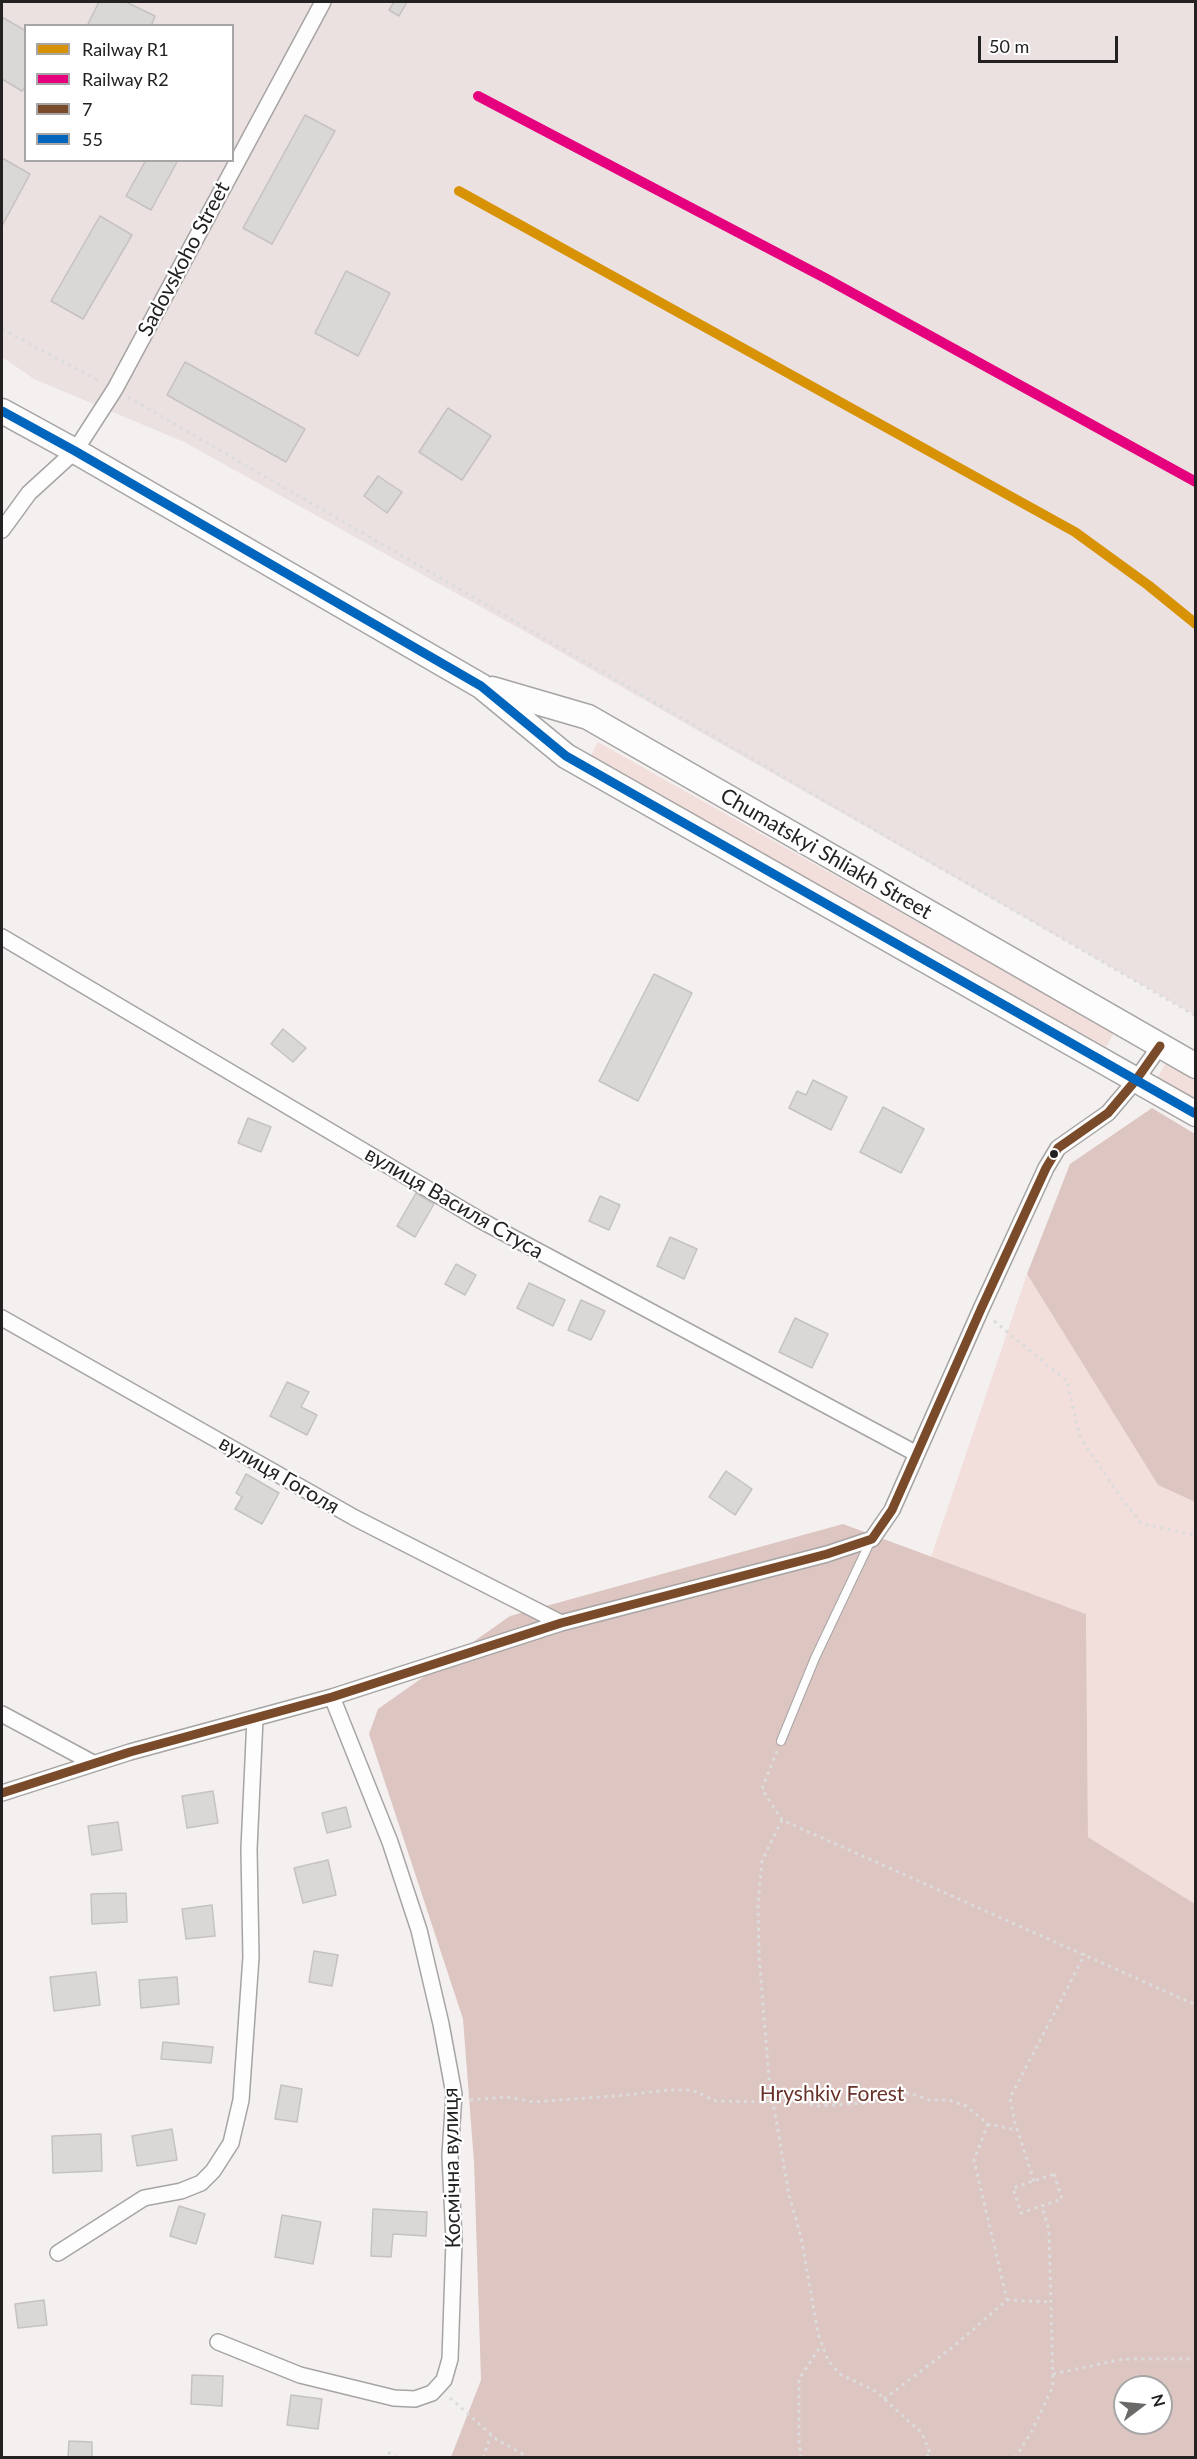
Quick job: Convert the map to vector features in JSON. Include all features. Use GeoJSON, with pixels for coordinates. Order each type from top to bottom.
{"type":"FeatureCollection","features":[{"type":"Feature","properties":{"kind":"main road","name":"Chumatskyi Shliakh Street"},"geometry":{"type":"LineString","coordinates":[[2,411],[481,686],[566,756],[1196,1114]]}},
{"type":"Feature","properties":{"kind":"main road","name":"Chumatskyi Shliakh Street"},"geometry":{"type":"LineString","coordinates":[[481,686],[588,717],[1196,1066]]}},
{"type":"Feature","properties":{"kind":"street","name":"Sadovskoho Street"},"geometry":{"type":"LineString","coordinates":[[2,530],[28,493],[75,451],[115,389],[323,2]]}},
{"type":"Feature","properties":{"kind":"street","name":"вулиця Василя Стуса"},"geometry":{"type":"LineString","coordinates":[[2,937],[480,1221],[917,1454]]}},
{"type":"Feature","properties":{"kind":"street"},"geometry":{"type":"LineString","coordinates":[[2,1793],[93,1763],[332,1696],[561,1623],[827,1554],[872,1539],[892,1510],[981,1310],[1058,1148],[1108,1113],[1136,1080],[1160,1046]]}},
{"type":"Feature","properties":{"kind":"street","name":"вулиця Гоголя"},"geometry":{"type":"LineString","coordinates":[[2,1318],[355,1518],[561,1623]]}},
{"type":"Feature","properties":{"kind":"street","name":"Космічна вулиця"},"geometry":{"type":"LineString","coordinates":[[332,1696],[390,1842],[418,1930],[441,2024],[453,2102],[450,2155],[454,2241],[450,2359],[444,2380],[438,2386]]}},
{"type":"Feature","properties":{"kind":"street"},"geometry":{"type":"LineString","coordinates":[[2,1714],[93,1763]]}},
{"type":"Feature","properties":{"kind":"street"},"geometry":{"type":"LineString","coordinates":[[58,2253],[144,2198],[181,2191],[201,2183],[218,2164],[231,2143],[241,2100],[251,1957],[249,1849],[255,1718]]}},
{"type":"Feature","properties":{"kind":"street"},"geometry":{"type":"LineString","coordinates":[[218,2342],[300,2375],[394,2398],[415,2398],[432,2393],[438,2386]]}},
{"type":"Feature","properties":{"kind":"lane"},"geometry":{"type":"LineString","coordinates":[[781,1741],[816,1658],[872,1539]]}},
{"type":"Feature","properties":{"kind":"path"},"geometry":{"type":"LineString","coordinates":[[2,329],[115,389],[1196,1016]]}},
{"type":"Feature","properties":{"kind":"path"},"geometry":{"type":"LineString","coordinates":[[981,1310],[1067,1381],[1080,1437],[1142,1524],[1196,1535]]}},
{"type":"Feature","properties":{"kind":"path"},"geometry":{"type":"LineString","coordinates":[[781,1741],[762,1789],[782,1820],[1085,1954],[1196,2006]]}},
{"type":"Feature","properties":{"kind":"path"},"geometry":{"type":"LineString","coordinates":[[782,1820],[762,1861],[758,1904],[759,1956],[769,2078],[789,2195],[801,2237],[818,2333],[828,2361],[840,2374],[877,2392],[922,2433],[931,2456],[919,2457]]}},
{"type":"Feature","properties":{"kind":"path"},"geometry":{"type":"LineString","coordinates":[[1034,2181],[1016,2128],[1010,2097],[1085,1954]]}},
{"type":"Feature","properties":{"kind":"path"},"geometry":{"type":"LineString","coordinates":[[453,2102],[506,2097],[534,2102],[667,2090],[692,2090],[717,2102],[764,2102],[779,2097],[818,2106],[864,2103],[909,2093],[930,2100],[949,2100],[966,2106],[988,2124],[1016,2128]]}},
{"type":"Feature","properties":{"kind":"path"},"geometry":{"type":"LineString","coordinates":[[988,2124],[974,2160],[1007,2300]]}},
{"type":"Feature","properties":{"kind":"path"},"geometry":{"type":"LineString","coordinates":[[1054,2174],[1062,2199],[1021,2213],[1013,2188],[1034,2181],[1054,2174]]}},
{"type":"Feature","properties":{"kind":"path"},"geometry":{"type":"LineString","coordinates":[[1015,2457],[1032,2433],[1053,2385],[1049,2230],[1042,2206]]}},
{"type":"Feature","properties":{"kind":"path"},"geometry":{"type":"LineString","coordinates":[[884,2398],[954,2346],[1007,2300],[1051,2302]]}},
{"type":"Feature","properties":{"kind":"path"},"geometry":{"type":"LineString","coordinates":[[801,2457],[799,2379],[822,2344]]}},
{"type":"Feature","properties":{"kind":"path"},"geometry":{"type":"LineString","coordinates":[[1053,2374],[1123,2359],[1196,2359]]}},
{"type":"Feature","properties":{"kind":"path"},"geometry":{"type":"LineString","coordinates":[[438,2386],[491,2435],[530,2457]]}},
{"type":"Feature","properties":{"kind":"path"},"geometry":{"type":"LineString","coordinates":[[483,2457],[491,2435]]}},
{"type":"Feature","properties":{"kind":"path"},"geometry":{"type":"LineString","coordinates":[[388,2452],[397,2457]]}},
{"type":"Feature","properties":{"kind":"shaded area"},"geometry":{"type":"Polygon","coordinates":[[[2,2],[1195,2],[1195,1015],[524,631],[184,442],[34,379],[2,357],[2,2]]]}},
{"type":"Feature","properties":{"kind":"shaded area"},"geometry":{"type":"Polygon","coordinates":[[[598,742],[1114,1033],[1106,1047],[590,757],[598,742]]]}},
{"type":"Feature","properties":{"kind":"shaded area"},"geometry":{"type":"Polygon","coordinates":[[[1166,1063],[1195,1080],[1195,1100],[1157,1078],[1166,1063]]]}},
{"type":"Feature","properties":{"kind":"shaded area"},"geometry":{"type":"Polygon","coordinates":[[[1027,1274],[1158,1485],[1195,1502],[1195,1904],[1088,1837],[1086,1614],[931,1557],[1027,1274]]]}},
{"type":"Feature","properties":{"kind":"green space"},"geometry":{"type":"Polygon","coordinates":[[[1152,1108],[1195,1134],[1195,1502],[1158,1485],[1027,1274],[1070,1164],[1152,1108]]]}},
{"type":"Feature","properties":{"kind":"green space","name":"Hryshkiv Forest"},"geometry":{"type":"Polygon","coordinates":[[[843,1524],[1086,1614],[1088,1837],[1195,1904],[1195,2457],[451,2457],[481,2380],[474,2162],[463,2019],[369,1734],[378,1709],[510,1616],[843,1524]]]}},
{"type":"Feature","properties":{"kind":"building"},"geometry":{"type":"Polygon","coordinates":[[[99,2],[126,2],[155,16],[152,24],[88,24],[99,2]]]}},
{"type":"Feature","properties":{"kind":"building"},"geometry":{"type":"Polygon","coordinates":[[[394,2],[407,2],[399,16],[389,10],[394,2]]]}},
{"type":"Feature","properties":{"kind":"building"},"geometry":{"type":"Polygon","coordinates":[[[2,17],[24,30],[24,88],[22,91],[2,79],[2,17]]]}},
{"type":"Feature","properties":{"kind":"building"},"geometry":{"type":"Polygon","coordinates":[[[305,115],[335,131],[272,244],[243,228],[305,115]]]}},
{"type":"Feature","properties":{"kind":"building"},"geometry":{"type":"Polygon","coordinates":[[[2,158],[30,174],[2,226],[2,158]]]}},
{"type":"Feature","properties":{"kind":"building"},"geometry":{"type":"Polygon","coordinates":[[[145,162],[177,162],[151,210],[126,196],[145,162]]]}},
{"type":"Feature","properties":{"kind":"building"},"geometry":{"type":"Polygon","coordinates":[[[100,216],[132,235],[83,319],[51,301],[100,216]]]}},
{"type":"Feature","properties":{"kind":"building"},"geometry":{"type":"Polygon","coordinates":[[[346,271],[390,293],[358,356],[315,333],[346,271]]]}},
{"type":"Feature","properties":{"kind":"building"},"geometry":{"type":"Polygon","coordinates":[[[185,362],[305,429],[286,462],[167,395],[185,362]]]}},
{"type":"Feature","properties":{"kind":"building"},"geometry":{"type":"Polygon","coordinates":[[[448,408],[491,436],[462,480],[419,452],[448,408]]]}},
{"type":"Feature","properties":{"kind":"building"},"geometry":{"type":"Polygon","coordinates":[[[378,476],[402,492],[387,513],[364,496],[378,476]]]}},
{"type":"Feature","properties":{"kind":"building"},"geometry":{"type":"Polygon","coordinates":[[[654,974],[692,993],[638,1101],[599,1081],[654,974]]]}},
{"type":"Feature","properties":{"kind":"building"},"geometry":{"type":"Polygon","coordinates":[[[283,1029],[306,1048],[293,1062],[271,1044],[283,1029]]]}},
{"type":"Feature","properties":{"kind":"building"},"geometry":{"type":"Polygon","coordinates":[[[813,1080],[847,1097],[831,1130],[789,1108],[797,1091],[806,1095],[813,1080]]]}},
{"type":"Feature","properties":{"kind":"building"},"geometry":{"type":"Polygon","coordinates":[[[883,1107],[924,1129],[901,1173],[860,1152],[883,1107]]]}},
{"type":"Feature","properties":{"kind":"building"},"geometry":{"type":"Polygon","coordinates":[[[248,1118],[271,1127],[261,1152],[238,1143],[248,1118]]]}},
{"type":"Feature","properties":{"kind":"building"},"geometry":{"type":"Polygon","coordinates":[[[416,1193],[434,1204],[415,1237],[397,1226],[416,1193]]]}},
{"type":"Feature","properties":{"kind":"building"},"geometry":{"type":"Polygon","coordinates":[[[600,1196],[620,1205],[609,1230],[589,1221],[600,1196]]]}},
{"type":"Feature","properties":{"kind":"building"},"geometry":{"type":"Polygon","coordinates":[[[670,1237],[697,1249],[684,1279],[657,1266],[670,1237]]]}},
{"type":"Feature","properties":{"kind":"building"},"geometry":{"type":"Polygon","coordinates":[[[456,1264],[476,1275],[465,1295],[445,1284],[456,1264]]]}},
{"type":"Feature","properties":{"kind":"building"},"geometry":{"type":"Polygon","coordinates":[[[529,1283],[565,1300],[553,1326],[517,1308],[529,1283]]]}},
{"type":"Feature","properties":{"kind":"building"},"geometry":{"type":"Polygon","coordinates":[[[581,1300],[605,1311],[591,1340],[568,1330],[581,1300]]]}},
{"type":"Feature","properties":{"kind":"building"},"geometry":{"type":"Polygon","coordinates":[[[795,1318],[828,1334],[812,1368],[779,1352],[795,1318]]]}},
{"type":"Feature","properties":{"kind":"building"},"geometry":{"type":"Polygon","coordinates":[[[287,1382],[309,1392],[301,1407],[317,1415],[307,1435],[270,1416],[287,1382]]]}},
{"type":"Feature","properties":{"kind":"building"},"geometry":{"type":"Polygon","coordinates":[[[726,1471],[752,1489],[735,1515],[709,1497],[726,1471]]]}},
{"type":"Feature","properties":{"kind":"building"},"geometry":{"type":"Polygon","coordinates":[[[246,1474],[279,1493],[262,1524],[235,1509],[242,1497],[236,1493],[246,1474]]]}},
{"type":"Feature","properties":{"kind":"building"},"geometry":{"type":"Polygon","coordinates":[[[213,1791],[218,1823],[187,1828],[182,1796],[213,1791]]]}},
{"type":"Feature","properties":{"kind":"building"},"geometry":{"type":"Polygon","coordinates":[[[346,1807],[351,1827],[327,1833],[322,1813],[346,1807]]]}},
{"type":"Feature","properties":{"kind":"building"},"geometry":{"type":"Polygon","coordinates":[[[118,1822],[122,1850],[92,1855],[88,1826],[118,1822]]]}},
{"type":"Feature","properties":{"kind":"building"},"geometry":{"type":"Polygon","coordinates":[[[328,1860],[336,1895],[303,1903],[294,1868],[328,1860]]]}},
{"type":"Feature","properties":{"kind":"building"},"geometry":{"type":"Polygon","coordinates":[[[126,1893],[127,1922],[92,1924],[91,1894],[126,1893]]]}},
{"type":"Feature","properties":{"kind":"building"},"geometry":{"type":"Polygon","coordinates":[[[212,1905],[215,1936],[186,1939],[182,1909],[212,1905]]]}},
{"type":"Feature","properties":{"kind":"building"},"geometry":{"type":"Polygon","coordinates":[[[314,1951],[338,1955],[332,1986],[309,1982],[314,1951]]]}},
{"type":"Feature","properties":{"kind":"building"},"geometry":{"type":"Polygon","coordinates":[[[96,1972],[100,2005],[54,2011],[50,1977],[96,1972]]]}},
{"type":"Feature","properties":{"kind":"building"},"geometry":{"type":"Polygon","coordinates":[[[177,1977],[179,2004],[141,2008],[139,1980],[177,1977]]]}},
{"type":"Feature","properties":{"kind":"building"},"geometry":{"type":"Polygon","coordinates":[[[163,2042],[213,2047],[211,2063],[161,2059],[163,2042]]]}},
{"type":"Feature","properties":{"kind":"building"},"geometry":{"type":"Polygon","coordinates":[[[281,2085],[302,2089],[297,2122],[275,2119],[281,2085]]]}},
{"type":"Feature","properties":{"kind":"building"},"geometry":{"type":"Polygon","coordinates":[[[172,2129],[177,2160],[137,2166],[132,2136],[172,2129]]]}},
{"type":"Feature","properties":{"kind":"building"},"geometry":{"type":"Polygon","coordinates":[[[101,2134],[102,2171],[53,2173],[52,2136],[101,2134]]]}},
{"type":"Feature","properties":{"kind":"building"},"geometry":{"type":"Polygon","coordinates":[[[179,2206],[205,2214],[196,2244],[170,2236],[179,2206]]]}},
{"type":"Feature","properties":{"kind":"building"},"geometry":{"type":"Polygon","coordinates":[[[373,2209],[427,2212],[426,2236],[393,2234],[391,2257],[371,2256],[373,2209]]]}},
{"type":"Feature","properties":{"kind":"building"},"geometry":{"type":"Polygon","coordinates":[[[282,2215],[321,2222],[313,2264],[275,2257],[282,2215]]]}},
{"type":"Feature","properties":{"kind":"building"},"geometry":{"type":"Polygon","coordinates":[[[44,2300],[47,2325],[18,2328],[15,2304],[44,2300]]]}},
{"type":"Feature","properties":{"kind":"building"},"geometry":{"type":"Polygon","coordinates":[[[192,2375],[223,2376],[222,2406],[191,2404],[192,2375]]]}},
{"type":"Feature","properties":{"kind":"building"},"geometry":{"type":"Polygon","coordinates":[[[291,2395],[322,2399],[318,2429],[287,2425],[291,2395]]]}},
{"type":"Feature","properties":{"kind":"building"},"geometry":{"type":"Polygon","coordinates":[[[69,2441],[92,2442],[92,2458],[68,2458],[69,2441]]]}},
{"type":"Feature","properties":{"kind":"rail line","name":"R2"},"geometry":{"type":"LineString","coordinates":[[478,96],[825,278],[1196,482]]}},
{"type":"Feature","properties":{"kind":"rail line","name":"R1"},"geometry":{"type":"LineString","coordinates":[[459,191],[1075,532],[1148,585],[1196,624]]}},
{"type":"Feature","properties":{"kind":"transit line","name":"55"},"geometry":{"type":"LineString","coordinates":[[2,411],[481,686],[566,756],[1194,1113]]}},
{"type":"Feature","properties":{"kind":"transit line","name":"7"},"geometry":{"type":"LineString","coordinates":[[2,1793],[130,1752],[332,1697],[561,1623],[827,1554],[872,1539],[892,1510],[1046,1168],[1058,1148],[1108,1113],[1136,1080],[1160,1046]]}}]}
